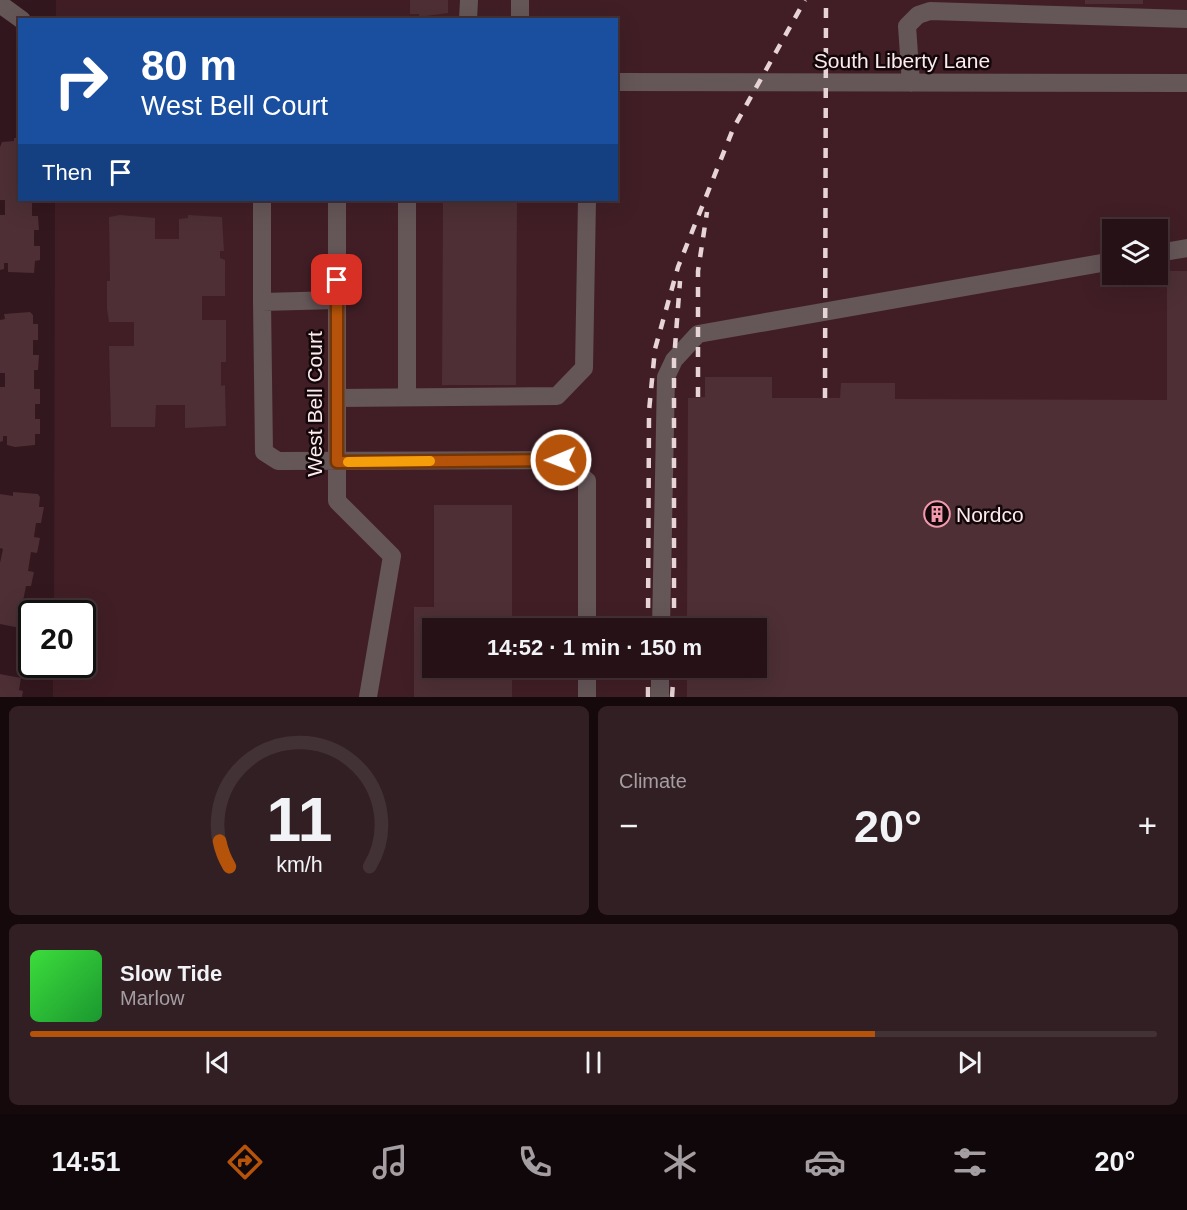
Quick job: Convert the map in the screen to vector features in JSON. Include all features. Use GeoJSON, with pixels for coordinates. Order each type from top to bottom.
{"type":"FeatureCollection","features":[{"type":"Feature","properties":{"kind":"street"},"geometry":{"type":"LineString","coordinates":[[468,18],[469,0]]}},
{"type":"Feature","properties":{"kind":"street"},"geometry":{"type":"LineString","coordinates":[[520,0],[520,18]]}},
{"type":"Feature","properties":{"kind":"street"},"geometry":{"type":"LineString","coordinates":[[0,4],[19,18]]}},
{"type":"Feature","properties":{"kind":"street"},"geometry":{"type":"LineString","coordinates":[[911,82],[907,26],[918,15],[930,11],[1187,19]]}},
{"type":"Feature","properties":{"kind":"street","name":"South Liberty Lane"},"geometry":{"type":"LineString","coordinates":[[618,82],[1187,83]]}},
{"type":"Feature","properties":{"kind":"street"},"geometry":{"type":"LineString","coordinates":[[262,201],[264,452],[278,461],[561,460],[587,481],[587,618]]}},
{"type":"Feature","properties":{"kind":"street","name":"West Bell Court"},"geometry":{"type":"LineString","coordinates":[[337,201],[337,501],[392,555],[368,697]]}},
{"type":"Feature","properties":{"kind":"street"},"geometry":{"type":"LineString","coordinates":[[407,201],[407,397]]}},
{"type":"Feature","properties":{"kind":"street"},"geometry":{"type":"LineString","coordinates":[[337,398],[557,396],[584,368],[587,201]]}},
{"type":"Feature","properties":{"kind":"street"},"geometry":{"type":"LineString","coordinates":[[1168,252],[1187,248]]}},
{"type":"Feature","properties":{"kind":"street"},"geometry":{"type":"LineString","coordinates":[[661,618],[666,377],[674,360],[698,334],[1102,263]]}},
{"type":"Feature","properties":{"kind":"street"},"geometry":{"type":"LineString","coordinates":[[262,302],[337,300]]}},
{"type":"Feature","properties":{"kind":"street"},"geometry":{"type":"LineString","coordinates":[[587,678],[587,697]]}},
{"type":"Feature","properties":{"kind":"street"},"geometry":{"type":"LineString","coordinates":[[660,678],[660,697]]}},
{"type":"Feature","properties":{"kind":"shaded area"},"geometry":{"type":"Polygon","coordinates":[[[56,0],[1187,0],[1187,697],[53,697],[53,678],[96,678],[96,600],[54,600],[55,201],[618,201],[618,18],[56,18],[56,0]]]}},
{"type":"Feature","properties":{"kind":"building"},"geometry":{"type":"Polygon","coordinates":[[[410,0],[448,0],[448,13],[419,17],[419,14],[410,14],[410,0]]]}},
{"type":"Feature","properties":{"kind":"building"},"geometry":{"type":"Polygon","coordinates":[[[1085,0],[1143,0],[1143,4],[1085,4],[1085,0]]]}},
{"type":"Feature","properties":{"kind":"building"},"geometry":{"type":"Polygon","coordinates":[[[14,138],[18,138],[18,201],[32,201],[32,216],[38,216],[39,230],[34,230],[34,246],[40,246],[40,260],[35,261],[34,273],[8,272],[8,263],[4,263],[4,269],[0,270],[0,215],[5,215],[5,200],[0,200],[0,147],[2,142],[14,141],[14,138]]]}},
{"type":"Feature","properties":{"kind":"building"},"geometry":{"type":"Polygon","coordinates":[[[443,201],[517,201],[516,385],[442,385],[443,201]]]}},
{"type":"Feature","properties":{"kind":"building"},"geometry":{"type":"Polygon","coordinates":[[[120,215],[155,218],[155,239],[179,239],[179,219],[188,218],[188,215],[222,217],[224,251],[220,251],[220,258],[225,260],[225,296],[202,296],[202,320],[226,320],[226,362],[221,362],[221,386],[225,385],[226,426],[185,428],[185,405],[156,405],[155,427],[111,427],[109,346],[134,346],[134,322],[109,322],[107,309],[107,281],[110,281],[109,217],[120,215]]]}},
{"type":"Feature","properties":{"kind":"building","name":"Nordco"},"geometry":{"type":"Polygon","coordinates":[[[1168,271],[1187,271],[1187,697],[687,697],[687,678],[767,678],[767,618],[687,618],[688,398],[705,397],[705,377],[772,377],[772,398],[840,398],[841,383],[895,383],[895,399],[1167,400],[1168,271]]]}},
{"type":"Feature","properties":{"kind":"building"},"geometry":{"type":"Polygon","coordinates":[[[30,312],[33,315],[33,324],[38,324],[38,340],[33,340],[33,355],[39,355],[38,370],[34,370],[34,389],[40,389],[40,404],[35,404],[35,419],[40,419],[40,434],[35,434],[35,445],[15,447],[7,445],[7,436],[3,436],[3,441],[0,442],[0,387],[5,387],[5,373],[0,373],[0,320],[5,319],[4,314],[30,312]]]}},
{"type":"Feature","properties":{"kind":"building"},"geometry":{"type":"Polygon","coordinates":[[[13,492],[38,494],[39,507],[44,507],[41,523],[36,523],[34,537],[40,538],[37,553],[31,552],[28,571],[34,572],[31,586],[26,586],[23,600],[18,600],[18,626],[15,627],[0,624],[0,563],[3,549],[0,548],[0,494],[13,496],[13,492]]]}},
{"type":"Feature","properties":{"kind":"building"},"geometry":{"type":"Polygon","coordinates":[[[434,505],[512,505],[512,618],[422,618],[422,678],[512,678],[512,697],[414,697],[414,607],[434,607],[434,505]]]}},
{"type":"Feature","properties":{"kind":"building"},"geometry":{"type":"Polygon","coordinates":[[[0,674],[21,678],[19,690],[23,691],[22,697],[0,697],[0,674]]]}},
{"type":"Feature","properties":{"kind":"railway"},"geometry":{"type":"LineString","coordinates":[[648,618],[649,411],[655,349],[678,267],[733,129],[805,0]]}},
{"type":"Feature","properties":{"kind":"railway"},"geometry":{"type":"LineString","coordinates":[[825,398],[826,0]]}},
{"type":"Feature","properties":{"kind":"railway"},"geometry":{"type":"LineString","coordinates":[[698,397],[698,271],[707,212]]}},
{"type":"Feature","properties":{"kind":"railway"},"geometry":{"type":"LineString","coordinates":[[674,618],[674,360],[680,281]]}},
{"type":"Feature","properties":{"kind":"railway"},"geometry":{"type":"LineString","coordinates":[[648,678],[648,697]]}},
{"type":"Feature","properties":{"kind":"railway"},"geometry":{"type":"LineString","coordinates":[[672,697],[673,678]]}},
{"type":"Feature","properties":{"kind":"slow traffic"},"geometry":{"type":"LineString","coordinates":[[348,462],[430,461]]}},
{"type":"Feature","properties":{"kind":"place","name":"Nordco"},"geometry":{"type":"Point","coordinates":[937,514]}},
{"type":"Feature","properties":{"kind":"route"},"geometry":{"type":"LineString","coordinates":[[337,280],[337,462],[561,460]]}}]}
